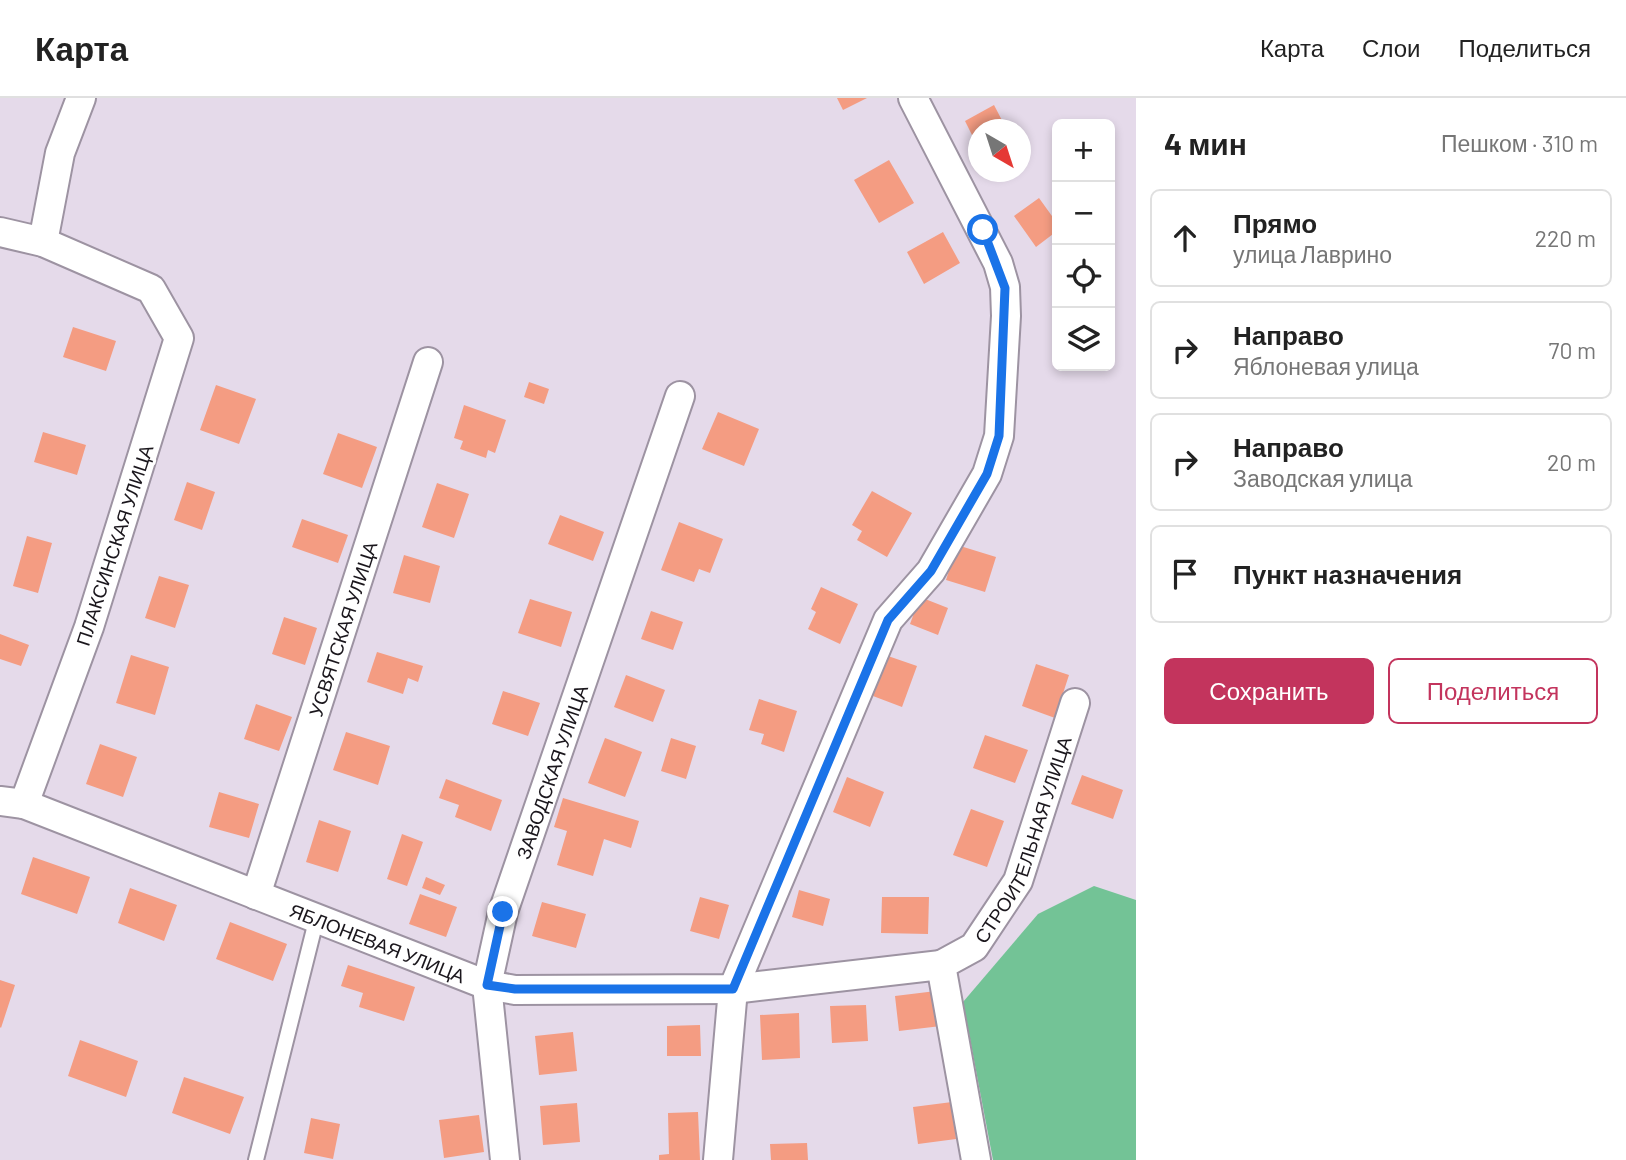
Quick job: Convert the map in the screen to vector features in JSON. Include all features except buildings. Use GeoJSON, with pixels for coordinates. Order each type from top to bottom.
{"type":"FeatureCollection","features":[{"type":"Feature","properties":{"kind":"street"},"geometry":{"type":"LineString","coordinates":[[0,232],[43,242],[60,153],[80,98]]}},
{"type":"Feature","properties":{"kind":"street"},"geometry":{"type":"LineString","coordinates":[[718,1160],[733,989],[888,620],[931,571],[944,550],[987,474],[999,436],[1005,288],[983,230],[913,98]]}},
{"type":"Feature","properties":{"kind":"street","name":"ПЛАКСИНСКАЯ УЛИЦА"},"geometry":{"type":"LineString","coordinates":[[12,803],[89,626],[179,338],[151,289],[43,242]]}},
{"type":"Feature","properties":{"kind":"street","name":"УСВЯТСКАЯ УЛИЦА"},"geometry":{"type":"LineString","coordinates":[[256,895],[428,362]]}},
{"type":"Feature","properties":{"kind":"street","name":"ЗАВОДСКАЯ УЛИЦА"},"geometry":{"type":"LineString","coordinates":[[505,1160],[487,985],[503,912],[680,396]]}},
{"type":"Feature","properties":{"kind":"street","name":"СТРОИТЕЛЬНАЯ УЛИЦА"},"geometry":{"type":"LineString","coordinates":[[941,965],[974,947],[1018,881],[1075,703]]}},
{"type":"Feature","properties":{"kind":"street","name":"ЯБЛОНЕВАЯ УЛИЦА"},"geometry":{"type":"LineString","coordinates":[[12,803],[317,917],[487,985],[515,989],[733,989],[941,965]]}},
{"type":"Feature","properties":{"kind":"street"},"geometry":{"type":"LineString","coordinates":[[941,965],[976,1160]]}},
{"type":"Feature","properties":{"kind":"lane"},"geometry":{"type":"LineString","coordinates":[[256,1160],[317,917]]}},
{"type":"Feature","properties":{"kind":"green space"},"geometry":{"type":"Polygon","coordinates":[[[1094,886],[1136,900],[1136,1160],[993,1160],[963,1002],[1038,914],[1094,886]]]}},
{"type":"Feature","properties":{"kind":"route"},"geometry":{"type":"LineString","coordinates":[[503,912],[487,985],[515,989],[733,989],[888,620],[931,571],[987,474],[999,436],[1006,316],[1005,288],[998,263],[983,230]]}}]}
